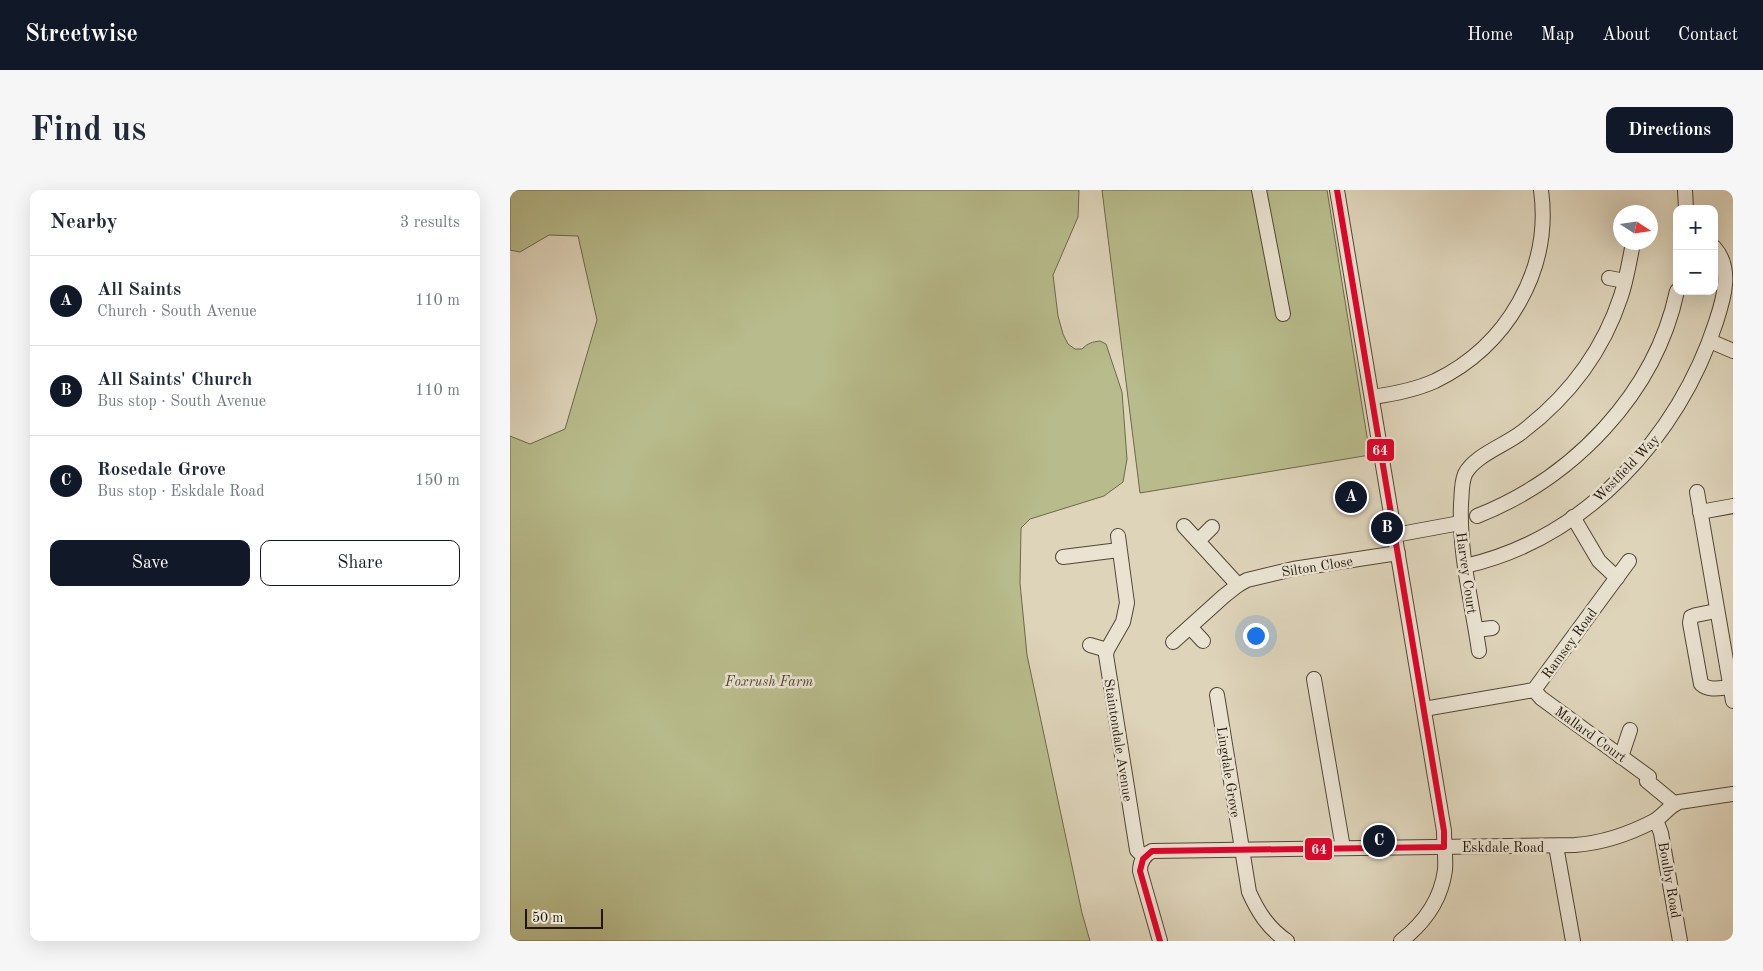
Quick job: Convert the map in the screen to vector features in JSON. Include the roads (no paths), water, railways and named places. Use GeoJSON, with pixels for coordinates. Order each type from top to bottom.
{"type":"FeatureCollection","features":[{"type":"Feature","properties":{"kind":"street"},"geometry":{"type":"LineString","coordinates":[[1259,190],[1283,314]]}},
{"type":"Feature","properties":{"kind":"street"},"geometry":{"type":"LineString","coordinates":[[1337,190],[1444,832],[1445,869],[1436,900],[1427,916],[1401,941]]}},
{"type":"Feature","properties":{"kind":"street"},"geometry":{"type":"LineString","coordinates":[[1372,397],[1405,392],[1434,381],[1476,355],[1501,330],[1522,298],[1530,281],[1540,247],[1544,215],[1541,190]]}},
{"type":"Feature","properties":{"kind":"street"},"geometry":{"type":"LineString","coordinates":[[1685,190],[1686,205]]}},
{"type":"Feature","properties":{"kind":"street","name":"Harvey Court"},"geometry":{"type":"LineString","coordinates":[[1479,651],[1460,538],[1462,484],[1465,474],[1478,459],[1522,433],[1541,417],[1566,393],[1586,367],[1602,339],[1622,294],[1632,250]]}},
{"type":"Feature","properties":{"kind":"street","name":"Westfield Way"},"geometry":{"type":"LineString","coordinates":[[1465,566],[1489,561],[1529,545],[1553,532],[1597,500],[1636,462],[1661,432],[1685,394],[1710,341],[1721,307],[1726,281],[1725,263],[1716,250]]}},
{"type":"Feature","properties":{"kind":"street"},"geometry":{"type":"LineString","coordinates":[[1609,278],[1625,281]]}},
{"type":"Feature","properties":{"kind":"street"},"geometry":{"type":"LineString","coordinates":[[1478,516],[1514,500],[1557,473],[1607,426],[1622,408],[1648,368],[1668,321],[1676,295]]}},
{"type":"Feature","properties":{"kind":"street"},"geometry":{"type":"LineString","coordinates":[[1710,341],[1733,351]]}},
{"type":"Feature","properties":{"kind":"street"},"geometry":{"type":"LineString","coordinates":[[1696,492],[1732,694],[1705,688],[1701,684],[1690,623],[1691,617],[1716,611]]}},
{"type":"Feature","properties":{"kind":"street"},"geometry":{"type":"LineString","coordinates":[[1700,512],[1733,506]]}},
{"type":"Feature","properties":{"kind":"street"},"geometry":{"type":"LineString","coordinates":[[1574,517],[1599,561],[1616,578]]}},
{"type":"Feature","properties":{"kind":"street"},"geometry":{"type":"LineString","coordinates":[[1395,535],[1460,523]]}},
{"type":"Feature","properties":{"kind":"street"},"geometry":{"type":"LineString","coordinates":[[1184,526],[1238,584]]}},
{"type":"Feature","properties":{"kind":"street"},"geometry":{"type":"LineString","coordinates":[[1198,540],[1212,527]]}},
{"type":"Feature","properties":{"kind":"street"},"geometry":{"type":"LineString","coordinates":[[1063,557],[1119,543],[1127,603],[1123,622],[1107,650],[1090,644]]}},
{"type":"Feature","properties":{"kind":"street","name":"Silton Close"},"geometry":{"type":"LineString","coordinates":[[1173,642],[1238,584],[1265,575],[1398,553]]}},
{"type":"Feature","properties":{"kind":"street","name":"Ramsey Road"},"geometry":{"type":"LineString","coordinates":[[1424,709],[1534,690],[1629,561]]}},
{"type":"Feature","properties":{"kind":"street"},"geometry":{"type":"LineString","coordinates":[[1190,627],[1203,641]]}},
{"type":"Feature","properties":{"kind":"street","name":"Harvey Court"},"geometry":{"type":"LineString","coordinates":[[1476,630],[1492,628]]}},
{"type":"Feature","properties":{"kind":"street","name":"Staintondale Avenue"},"geometry":{"type":"LineString","coordinates":[[1107,650],[1107,661],[1137,850],[1144,857],[1140,871],[1160,941]]}},
{"type":"Feature","properties":{"kind":"street"},"geometry":{"type":"LineString","coordinates":[[1314,679],[1343,848]]}},
{"type":"Feature","properties":{"kind":"street","name":"Mallard Court"},"geometry":{"type":"LineString","coordinates":[[1534,690],[1541,698],[1650,777],[1647,781],[1675,804]]}},
{"type":"Feature","properties":{"kind":"street","name":"Lingdale Grove"},"geometry":{"type":"LineString","coordinates":[[1217,695],[1249,892],[1256,908],[1271,928],[1287,941]]}},
{"type":"Feature","properties":{"kind":"street"},"geometry":{"type":"LineString","coordinates":[[1621,757],[1630,730]]}},
{"type":"Feature","properties":{"kind":"street"},"geometry":{"type":"LineString","coordinates":[[1675,804],[1733,794]]}},
{"type":"Feature","properties":{"kind":"street","name":"Eskdale Road"},"geometry":{"type":"LineString","coordinates":[[1144,857],[1147,853],[1156,850],[1593,844],[1606,841],[1656,820],[1675,804]]}},
{"type":"Feature","properties":{"kind":"street","name":"Boulby Road"},"geometry":{"type":"LineString","coordinates":[[1656,820],[1661,834],[1680,941]]}},
{"type":"Feature","properties":{"kind":"street"},"geometry":{"type":"LineString","coordinates":[[1556,846],[1572,941]]}},
{"type":"Feature","properties":{"kind":"place","name":"All Saints"},"geometry":{"type":"Point","coordinates":[1351,497]}},
{"type":"Feature","properties":{"kind":"place","name":"All Saints' Church"},"geometry":{"type":"Point","coordinates":[1387,528]}},
{"type":"Feature","properties":{"kind":"place","name":"Rosedale Grove"},"geometry":{"type":"Point","coordinates":[1379,841]}},
{"type":"Feature","properties":{"kind":"park label","name":"Foxrush Farm"},"geometry":{"type":"Point","coordinates":[769,681]}}]}
